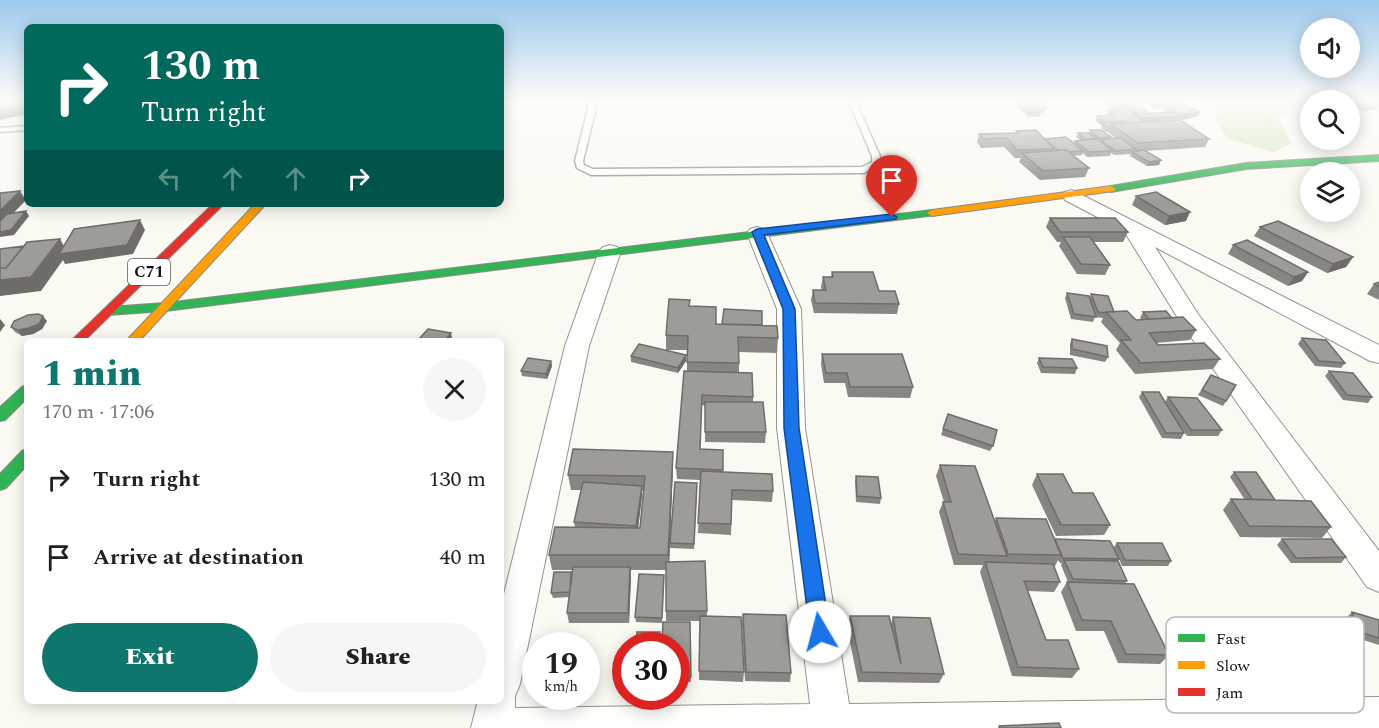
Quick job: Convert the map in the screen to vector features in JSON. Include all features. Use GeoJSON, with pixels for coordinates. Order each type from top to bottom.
{"type":"FeatureCollection","features":[{"type":"Feature","properties":{"kind":"main road"},"geometry":{"type":"LineString","coordinates":[[108,311],[165,307],[757,232],[1072,196],[1246,166],[1379,158]]}},
{"type":"Feature","properties":{"kind":"main road","name":"C71"},"geometry":{"type":"LineString","coordinates":[[80,338],[216,207]]}},
{"type":"Feature","properties":{"kind":"main road","name":"C71"},"geometry":{"type":"LineString","coordinates":[[135,338],[258,207]]}},
{"type":"Feature","properties":{"kind":"main road"},"geometry":{"type":"LineString","coordinates":[[0,416],[24,393]]}},
{"type":"Feature","properties":{"kind":"main road"},"geometry":{"type":"LineString","coordinates":[[0,484],[24,458]]}},
{"type":"Feature","properties":{"kind":"street"},"geometry":{"type":"LineString","coordinates":[[1072,196],[1379,355]]}},
{"type":"Feature","properties":{"kind":"street"},"geometry":{"type":"LineString","coordinates":[[1132,228],[1190,318],[1379,577]]}},
{"type":"Feature","properties":{"kind":"street"},"geometry":{"type":"LineString","coordinates":[[757,232],[789,309],[792,428],[833,725]]}},
{"type":"Feature","properties":{"kind":"street"},"geometry":{"type":"LineString","coordinates":[[504,671],[577,346],[610,250]]}},
{"type":"Feature","properties":{"kind":"street"},"geometry":{"type":"LineString","coordinates":[[496,704],[491,728],[1162,725],[1379,717]]}},
{"type":"Feature","properties":{"kind":"lane"},"geometry":{"type":"LineString","coordinates":[[586,134],[579,161],[580,166],[591,172],[864,170],[876,164],[876,156],[866,134]]}},
{"type":"Feature","properties":{"kind":"green space"},"geometry":{"type":"Polygon","coordinates":[[[1225,134],[1286,134],[1291,144],[1273,152],[1228,139],[1225,134]]]}},
{"type":"Feature","properties":{"kind":"building"},"geometry":{"type":"Polygon","coordinates":[[[979,134],[1040,134],[1054,149],[1017,150],[1007,138],[984,139],[979,134]]]}},
{"type":"Feature","properties":{"kind":"building"},"geometry":{"type":"Polygon","coordinates":[[[1079,134],[1091,134],[1097,138],[1085,139],[1079,134]]]}},
{"type":"Feature","properties":{"kind":"building"},"geometry":{"type":"Polygon","coordinates":[[[1094,134],[1107,134],[1111,137],[1099,138],[1094,134]]]}},
{"type":"Feature","properties":{"kind":"building"},"geometry":{"type":"Polygon","coordinates":[[[1125,134],[1201,134],[1209,139],[1138,143],[1125,134]]]}},
{"type":"Feature","properties":{"kind":"building"},"geometry":{"type":"Polygon","coordinates":[[[1066,137],[1083,151],[1058,150],[1044,139],[1066,137]]]}},
{"type":"Feature","properties":{"kind":"building"},"geometry":{"type":"Polygon","coordinates":[[[1120,138],[1136,149],[1116,151],[1101,140],[1120,138]]]}},
{"type":"Feature","properties":{"kind":"building"},"geometry":{"type":"Polygon","coordinates":[[[1098,139],[1112,151],[1089,152],[1075,141],[1098,139]]]}},
{"type":"Feature","properties":{"kind":"building"},"geometry":{"type":"Polygon","coordinates":[[[1066,150],[1089,168],[1043,171],[1022,153],[1066,150]]]}},
{"type":"Feature","properties":{"kind":"building"},"geometry":{"type":"Polygon","coordinates":[[[1144,150],[1161,160],[1149,162],[1132,152],[1144,150]]]}},
{"type":"Feature","properties":{"kind":"building"},"geometry":{"type":"Polygon","coordinates":[[[20,191],[0,211],[0,193],[20,191]]]}},
{"type":"Feature","properties":{"kind":"building"},"geometry":{"type":"Polygon","coordinates":[[[1156,192],[1190,212],[1169,216],[1136,196],[1156,192]]]}},
{"type":"Feature","properties":{"kind":"building"},"geometry":{"type":"Polygon","coordinates":[[[26,211],[11,230],[0,232],[0,221],[7,214],[26,211]]]}},
{"type":"Feature","properties":{"kind":"building"},"geometry":{"type":"Polygon","coordinates":[[[1050,218],[1115,218],[1128,232],[1060,232],[1050,218]]]}},
{"type":"Feature","properties":{"kind":"building"},"geometry":{"type":"Polygon","coordinates":[[[140,220],[127,245],[59,254],[74,229],[140,220]]]}},
{"type":"Feature","properties":{"kind":"building"},"geometry":{"type":"Polygon","coordinates":[[[1278,221],[1353,257],[1333,264],[1260,227],[1278,221]]]}},
{"type":"Feature","properties":{"kind":"building"},"geometry":{"type":"Polygon","coordinates":[[[1063,237],[1090,237],[1110,265],[1081,264],[1063,237]]]}},
{"type":"Feature","properties":{"kind":"building"},"geometry":{"type":"Polygon","coordinates":[[[60,239],[31,277],[0,280],[0,268],[6,268],[27,242],[60,239]]]}},
{"type":"Feature","properties":{"kind":"building"},"geometry":{"type":"Polygon","coordinates":[[[1247,240],[1308,272],[1294,277],[1233,245],[1247,240]]]}},
{"type":"Feature","properties":{"kind":"building"},"geometry":{"type":"Polygon","coordinates":[[[24,246],[6,268],[0,268],[0,249],[24,246]]]}},
{"type":"Feature","properties":{"kind":"building"},"geometry":{"type":"Polygon","coordinates":[[[832,272],[873,272],[879,291],[895,291],[899,304],[815,303],[813,290],[826,290],[823,277],[833,277],[832,272]]]}},
{"type":"Feature","properties":{"kind":"building"},"geometry":{"type":"Polygon","coordinates":[[[1067,293],[1089,296],[1096,317],[1074,314],[1067,293]]]}},
{"type":"Feature","properties":{"kind":"building"},"geometry":{"type":"Polygon","coordinates":[[[1091,294],[1108,296],[1114,312],[1098,312],[1091,294]]]}},
{"type":"Feature","properties":{"kind":"building"},"geometry":{"type":"Polygon","coordinates":[[[669,299],[690,300],[689,306],[716,307],[716,324],[777,326],[778,338],[738,337],[739,363],[687,362],[688,336],[666,335],[669,299]]]}},
{"type":"Feature","properties":{"kind":"building"},"geometry":{"type":"Polygon","coordinates":[[[724,309],[762,311],[762,325],[722,324],[724,309]]]}},
{"type":"Feature","properties":{"kind":"building"},"geometry":{"type":"Polygon","coordinates":[[[1127,311],[1136,320],[1183,317],[1196,330],[1149,333],[1158,345],[1204,343],[1220,359],[1141,363],[1121,340],[1131,340],[1106,312],[1127,311]]]}},
{"type":"Feature","properties":{"kind":"building"},"geometry":{"type":"Polygon","coordinates":[[[1166,311],[1172,318],[1149,319],[1143,312],[1166,311]]]}},
{"type":"Feature","properties":{"kind":"building"},"geometry":{"type":"Polygon","coordinates":[[[28,315],[43,316],[39,324],[18,330],[11,327],[14,321],[28,315]]]}},
{"type":"Feature","properties":{"kind":"building"},"geometry":{"type":"Polygon","coordinates":[[[428,329],[451,333],[447,338],[420,338],[428,329]]]}},
{"type":"Feature","properties":{"kind":"building"},"geometry":{"type":"Polygon","coordinates":[[[1302,338],[1326,340],[1345,363],[1319,361],[1302,338]]]}},
{"type":"Feature","properties":{"kind":"building"},"geometry":{"type":"Polygon","coordinates":[[[1072,339],[1107,346],[1108,357],[1072,349],[1072,339]]]}},
{"type":"Feature","properties":{"kind":"building"},"geometry":{"type":"Polygon","coordinates":[[[639,344],[686,355],[678,368],[631,356],[639,344]]]}},
{"type":"Feature","properties":{"kind":"building"},"geometry":{"type":"Polygon","coordinates":[[[822,354],[902,354],[913,387],[850,387],[847,373],[826,373],[822,354]]]}},
{"type":"Feature","properties":{"kind":"building"},"geometry":{"type":"Polygon","coordinates":[[[528,358],[551,361],[546,374],[521,371],[528,358]]]}},
{"type":"Feature","properties":{"kind":"building"},"geometry":{"type":"Polygon","coordinates":[[[1039,358],[1072,359],[1077,368],[1043,367],[1039,358]]]}},
{"type":"Feature","properties":{"kind":"building"},"geometry":{"type":"Polygon","coordinates":[[[684,371],[752,373],[753,397],[702,395],[700,449],[723,450],[723,470],[676,468],[684,371]]]}},
{"type":"Feature","properties":{"kind":"building"},"geometry":{"type":"Polygon","coordinates":[[[1329,371],[1353,373],[1372,397],[1347,395],[1329,371]]]}},
{"type":"Feature","properties":{"kind":"building"},"geometry":{"type":"Polygon","coordinates":[[[1211,375],[1236,385],[1226,401],[1202,390],[1211,375]]]}},
{"type":"Feature","properties":{"kind":"building"},"geometry":{"type":"Polygon","coordinates":[[[1142,392],[1159,392],[1184,433],[1166,433],[1142,392]]]}},
{"type":"Feature","properties":{"kind":"building"},"geometry":{"type":"Polygon","coordinates":[[[1168,397],[1197,398],[1222,430],[1191,430],[1168,397]]]}},
{"type":"Feature","properties":{"kind":"building"},"geometry":{"type":"Polygon","coordinates":[[[705,402],[763,402],[766,432],[705,432],[705,402]]]}},
{"type":"Feature","properties":{"kind":"building"},"geometry":{"type":"Polygon","coordinates":[[[948,414],[997,430],[993,446],[943,429],[948,414]]]}},
{"type":"Feature","properties":{"kind":"building"},"geometry":{"type":"Polygon","coordinates":[[[573,449],[673,452],[668,555],[549,555],[555,527],[640,528],[645,476],[568,475],[573,449]]]}},
{"type":"Feature","properties":{"kind":"building"},"geometry":{"type":"Polygon","coordinates":[[[940,465],[975,466],[1007,556],[958,554],[943,502],[951,502],[940,465]]]}},
{"type":"Feature","properties":{"kind":"building"},"geometry":{"type":"Polygon","coordinates":[[[701,471],[772,474],[773,491],[732,490],[731,524],[698,523],[701,471]]]}},
{"type":"Feature","properties":{"kind":"building"},"geometry":{"type":"Polygon","coordinates":[[[1234,472],[1256,472],[1275,500],[1252,499],[1234,472]]]}},
{"type":"Feature","properties":{"kind":"building"},"geometry":{"type":"Polygon","coordinates":[[[1037,474],[1063,474],[1073,493],[1093,493],[1110,525],[1061,525],[1037,474]]]}},
{"type":"Feature","properties":{"kind":"building"},"geometry":{"type":"Polygon","coordinates":[[[856,476],[878,477],[881,498],[857,496],[856,476]]]}},
{"type":"Feature","properties":{"kind":"building"},"geometry":{"type":"Polygon","coordinates":[[[583,482],[642,486],[636,526],[574,522],[583,482]]]}},
{"type":"Feature","properties":{"kind":"building"},"geometry":{"type":"Polygon","coordinates":[[[675,482],[697,483],[694,544],[670,543],[675,482]]]}},
{"type":"Feature","properties":{"kind":"building"},"geometry":{"type":"Polygon","coordinates":[[[1231,499],[1311,501],[1331,527],[1249,526],[1231,499]]]}},
{"type":"Feature","properties":{"kind":"building"},"geometry":{"type":"Polygon","coordinates":[[[996,518],[1046,519],[1061,555],[1008,554],[996,518]]]}},
{"type":"Feature","properties":{"kind":"building"},"geometry":{"type":"Polygon","coordinates":[[[1055,539],[1110,541],[1119,559],[1063,558],[1055,539]]]}},
{"type":"Feature","properties":{"kind":"building"},"geometry":{"type":"Polygon","coordinates":[[[1282,539],[1331,539],[1346,557],[1296,558],[1282,539]]]}},
{"type":"Feature","properties":{"kind":"building"},"geometry":{"type":"Polygon","coordinates":[[[1117,543],[1162,543],[1171,561],[1125,560],[1117,543]]]}},
{"type":"Feature","properties":{"kind":"building"},"geometry":{"type":"Polygon","coordinates":[[[1064,560],[1118,561],[1127,581],[1073,579],[1064,560]]]}},
{"type":"Feature","properties":{"kind":"building"},"geometry":{"type":"Polygon","coordinates":[[[705,561],[707,611],[666,611],[666,562],[705,561]]]}},
{"type":"Feature","properties":{"kind":"building"},"geometry":{"type":"Polygon","coordinates":[[[985,562],[1053,564],[1060,582],[1024,581],[1046,640],[1068,640],[1079,669],[1018,667],[985,562]]]}},
{"type":"Feature","properties":{"kind":"building"},"geometry":{"type":"Polygon","coordinates":[[[573,567],[630,567],[628,613],[567,613],[573,567]]]}},
{"type":"Feature","properties":{"kind":"building"},"geometry":{"type":"Polygon","coordinates":[[[554,572],[571,572],[570,592],[551,593],[554,572]]]}},
{"type":"Feature","properties":{"kind":"building"},"geometry":{"type":"Polygon","coordinates":[[[639,574],[664,575],[662,618],[635,617],[639,574]]]}},
{"type":"Feature","properties":{"kind":"building"},"geometry":{"type":"Polygon","coordinates":[[[1067,582],[1134,584],[1166,649],[1166,655],[1126,654],[1111,621],[1082,620],[1067,582]]]}},
{"type":"Feature","properties":{"kind":"building"},"geometry":{"type":"Polygon","coordinates":[[[1352,612],[1379,620],[1379,638],[1364,633],[1364,617],[1353,617],[1352,612]]]}},
{"type":"Feature","properties":{"kind":"building"},"geometry":{"type":"Polygon","coordinates":[[[743,614],[786,615],[791,673],[746,672],[743,614]]]}},
{"type":"Feature","properties":{"kind":"building"},"geometry":{"type":"Polygon","coordinates":[[[700,616],[741,617],[744,672],[699,671],[700,616]]]}},
{"type":"Feature","properties":{"kind":"building"},"geometry":{"type":"Polygon","coordinates":[[[850,616],[889,616],[901,664],[893,617],[930,618],[944,674],[862,672],[850,616]]]}},
{"type":"Feature","properties":{"kind":"building"},"geometry":{"type":"Polygon","coordinates":[[[663,622],[690,622],[691,677],[690,632],[663,632],[663,622]]]}},
{"type":"Feature","properties":{"kind":"building"},"geometry":{"type":"Polygon","coordinates":[[[1059,723],[1061,728],[999,728],[999,726],[1059,723]]]}},
{"type":"Feature","properties":{"kind":"traffic: fast"},"geometry":{"type":"LineString","coordinates":[[1111,189],[1246,166],[1379,158]]}},
{"type":"Feature","properties":{"kind":"traffic: fast"},"geometry":{"type":"LineString","coordinates":[[108,311],[165,307],[932,213]]}},
{"type":"Feature","properties":{"kind":"traffic: fast"},"geometry":{"type":"LineString","coordinates":[[0,416],[24,393]]}},
{"type":"Feature","properties":{"kind":"traffic: fast"},"geometry":{"type":"LineString","coordinates":[[0,484],[24,458]]}},
{"type":"Feature","properties":{"kind":"traffic: slow"},"geometry":{"type":"LineString","coordinates":[[932,213],[1111,189]]}},
{"type":"Feature","properties":{"kind":"traffic: slow"},"geometry":{"type":"LineString","coordinates":[[135,338],[258,207]]}},
{"type":"Feature","properties":{"kind":"traffic: jam"},"geometry":{"type":"LineString","coordinates":[[80,338],[216,207]]}},
{"type":"Feature","properties":{"kind":"route"},"geometry":{"type":"LineString","coordinates":[[820,632],[792,428],[789,309],[757,232],[892,217]]}}]}
